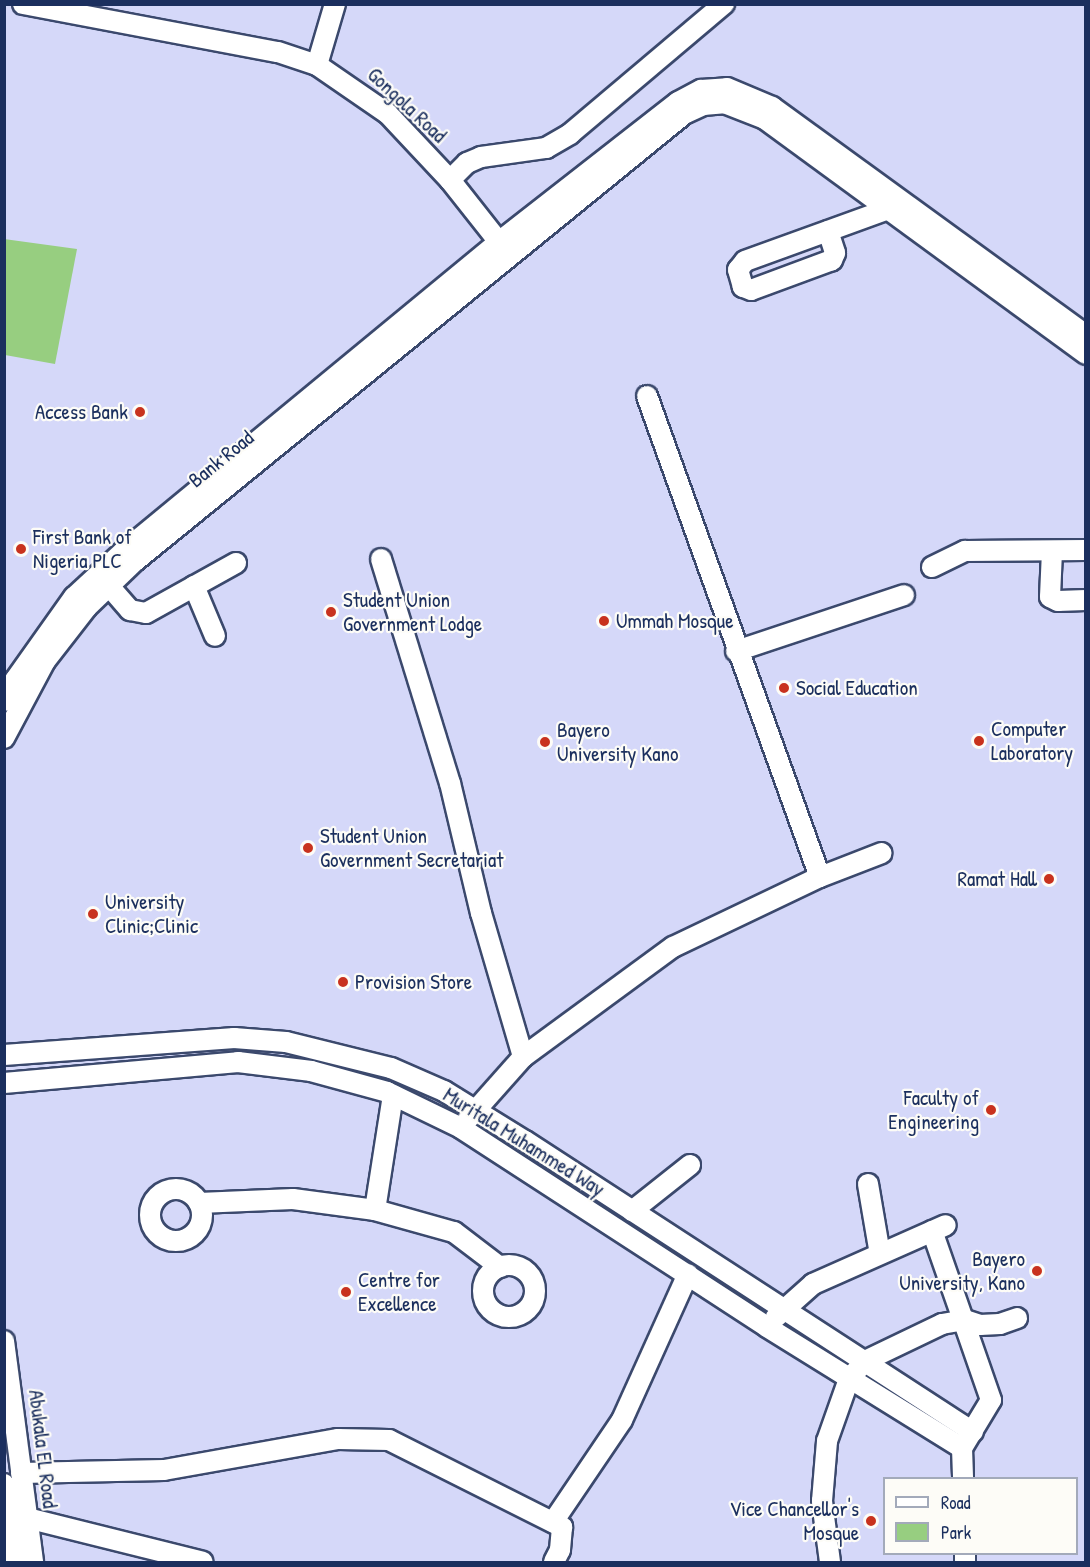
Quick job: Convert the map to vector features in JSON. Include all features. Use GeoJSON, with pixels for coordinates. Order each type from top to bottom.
{"type":"FeatureCollection","features":[{"type":"Feature","properties":{"kind":"street","name":"Gongola Road"},"geometry":{"type":"LineString","coordinates":[[23,4],[278,51],[317,65],[347,82],[388,114],[450,180],[505,249]]}},
{"type":"Feature","properties":{"kind":"street"},"geometry":{"type":"LineString","coordinates":[[317,65],[335,4]]}},
{"type":"Feature","properties":{"kind":"street"},"geometry":{"type":"LineString","coordinates":[[450,180],[467,163],[481,157],[546,148],[570,134],[724,4]]}},
{"type":"Feature","properties":{"kind":"street"},"geometry":{"type":"LineString","coordinates":[[505,249],[678,102],[701,90],[727,88],[772,107],[1086,335]]}},
{"type":"Feature","properties":{"kind":"street"},"geometry":{"type":"LineString","coordinates":[[4,701],[10,677],[74,597],[124,551],[505,249],[684,114],[703,105],[723,102],[765,119],[1086,354]]}},
{"type":"Feature","properties":{"kind":"street"},"geometry":{"type":"LineString","coordinates":[[828,231],[888,209]]}},
{"type":"Feature","properties":{"kind":"street","name":"Bank Road"},"geometry":{"type":"LineString","coordinates":[[4,738],[45,662],[87,607],[505,249]]}},
{"type":"Feature","properties":{"kind":"street"},"geometry":{"type":"LineString","coordinates":[[647,396],[736,651],[820,877]]}},
{"type":"Feature","properties":{"kind":"street"},"geometry":{"type":"LineString","coordinates":[[932,567],[965,551],[1086,550]]}},
{"type":"Feature","properties":{"kind":"street"},"geometry":{"type":"LineString","coordinates":[[1052,551],[1050,597],[1058,601],[1086,600]]}},
{"type":"Feature","properties":{"kind":"street"},"geometry":{"type":"LineString","coordinates":[[381,559],[450,783],[481,913],[523,1057]]}},
{"type":"Feature","properties":{"kind":"street"},"geometry":{"type":"LineString","coordinates":[[109,586],[136,614],[146,613],[236,563]]}},
{"type":"Feature","properties":{"kind":"street"},"geometry":{"type":"LineString","coordinates":[[194,586],[215,636]]}},
{"type":"Feature","properties":{"kind":"street"},"geometry":{"type":"LineString","coordinates":[[736,651],[904,595]]}},
{"type":"Feature","properties":{"kind":"street"},"geometry":{"type":"LineString","coordinates":[[461,1128],[523,1057],[673,947],[820,877],[882,853]]}},
{"type":"Feature","properties":{"kind":"street"},"geometry":{"type":"LineString","coordinates":[[4,1055],[160,1041],[234,1038],[286,1042],[391,1068],[475,1110],[865,1361],[964,1442]]}},
{"type":"Feature","properties":{"kind":"street","name":"Muritala Muhammed Way"},"geometry":{"type":"LineString","coordinates":[[4,1083],[237,1062],[311,1071],[393,1095],[461,1128],[849,1379],[964,1442]]}},
{"type":"Feature","properties":{"kind":"street"},"geometry":{"type":"LineString","coordinates":[[375,1210],[393,1095]]}},
{"type":"Feature","properties":{"kind":"street"},"geometry":{"type":"LineString","coordinates":[[632,1211],[690,1165]]}},
{"type":"Feature","properties":{"kind":"street"},"geometry":{"type":"LineString","coordinates":[[868,1184],[880,1254]]}},
{"type":"Feature","properties":{"kind":"street"},"geometry":{"type":"LineString","coordinates":[[199,1203],[293,1199],[375,1210],[454,1232],[500,1267]]}},
{"type":"Feature","properties":{"kind":"street"},"geometry":{"type":"LineString","coordinates":[[767,1327],[783,1308],[813,1284],[939,1228],[991,1400],[964,1442],[963,1477]]}},
{"type":"Feature","properties":{"kind":"street"},"geometry":{"type":"LineString","coordinates":[[553,1522],[622,1420],[688,1274]]}},
{"type":"Feature","properties":{"kind":"street"},"geometry":{"type":"LineString","coordinates":[[830,1563],[822,1501],[826,1441],[849,1379],[865,1361],[942,1324],[965,1320],[980,1325],[1017,1318]]}},
{"type":"Feature","properties":{"kind":"street","name":"Abukala EL Road"},"geometry":{"type":"LineString","coordinates":[[4,1341],[33,1563]]}},
{"type":"Feature","properties":{"kind":"street"},"geometry":{"type":"LineString","coordinates":[[21,1473],[164,1470],[363,1437],[389,1440],[562,1527],[563,1538],[554,1563]]}},
{"type":"Feature","properties":{"kind":"street"},"geometry":{"type":"LineString","coordinates":[[4,1484],[15,1563]]}},
{"type":"Feature","properties":{"kind":"street"},"geometry":{"type":"LineString","coordinates":[[27,1518],[201,1562]]}},
{"type":"Feature","properties":{"kind":"shaded area","name":"Bayero University Kano"},"geometry":{"type":"Polygon","coordinates":[[[5,5],[1085,5],[1085,1562],[5,1562],[5,5]]]}},
{"type":"Feature","properties":{"kind":"green space"},"geometry":{"type":"Polygon","coordinates":[[[4,239],[77,249],[55,364],[5,355],[4,239]]]}},
{"type":"Feature","properties":{"kind":"place","name":"Access Bank"},"geometry":{"type":"Point","coordinates":[140,412]}},
{"type":"Feature","properties":{"kind":"place","name":"First Bank of Nigeria PLC"},"geometry":{"type":"Point","coordinates":[21,549]}},
{"type":"Feature","properties":{"kind":"place","name":"Student Union Government Lodge"},"geometry":{"type":"Point","coordinates":[331,612]}},
{"type":"Feature","properties":{"kind":"place","name":"Ummah Mosque"},"geometry":{"type":"Point","coordinates":[604,621]}},
{"type":"Feature","properties":{"kind":"place","name":"Social Education"},"geometry":{"type":"Point","coordinates":[784,688]}},
{"type":"Feature","properties":{"kind":"place","name":"Computer Laboratory"},"geometry":{"type":"Point","coordinates":[979,741]}},
{"type":"Feature","properties":{"kind":"place","name":"Bayero University Kano"},"geometry":{"type":"Point","coordinates":[545,742]}},
{"type":"Feature","properties":{"kind":"place","name":"Student Union Government Secretariat"},"geometry":{"type":"Point","coordinates":[308,848]}},
{"type":"Feature","properties":{"kind":"place","name":"Ramat Hall"},"geometry":{"type":"Point","coordinates":[1049,879]}},
{"type":"Feature","properties":{"kind":"place","name":"University Clinic;Clinic"},"geometry":{"type":"Point","coordinates":[93,914]}},
{"type":"Feature","properties":{"kind":"place","name":"Provision Store"},"geometry":{"type":"Point","coordinates":[343,982]}},
{"type":"Feature","properties":{"kind":"place","name":"Faculty of Engineering"},"geometry":{"type":"Point","coordinates":[991,1110]}},
{"type":"Feature","properties":{"kind":"place","name":"Bayero University, Kano"},"geometry":{"type":"Point","coordinates":[1037,1271]}},
{"type":"Feature","properties":{"kind":"place","name":"Centre for Excellence"},"geometry":{"type":"Point","coordinates":[346,1292]}},
{"type":"Feature","properties":{"kind":"place","name":"Vice Chancellor's Mosque"},"geometry":{"type":"Point","coordinates":[871,1521]}}]}
